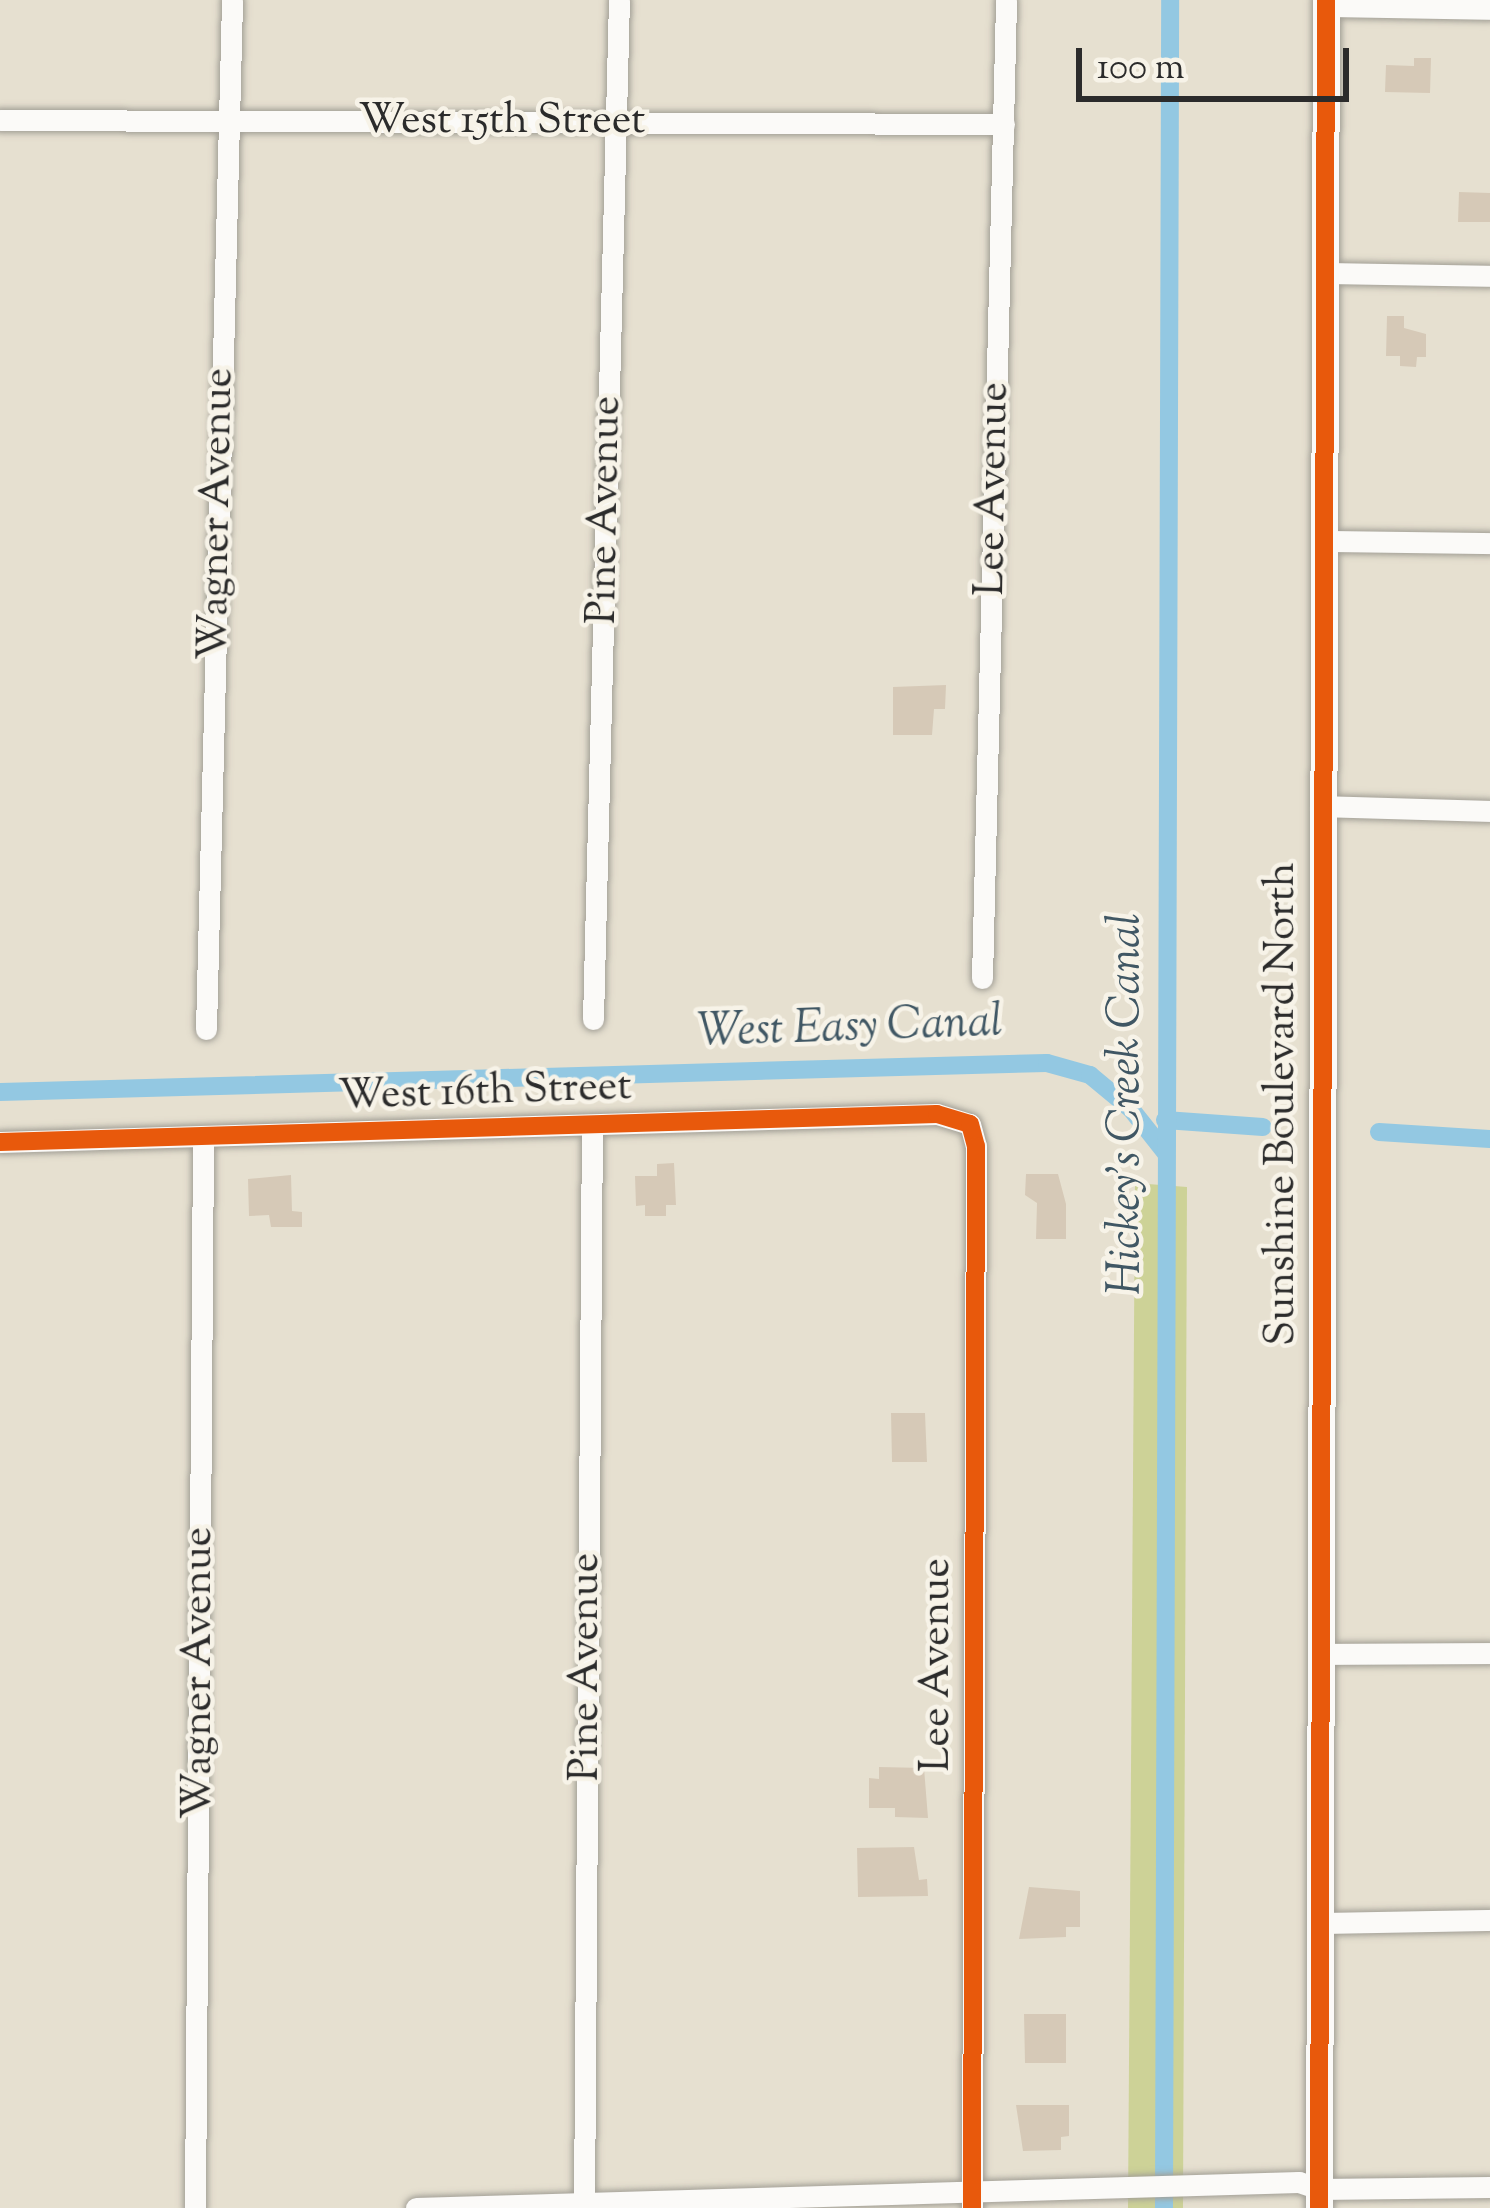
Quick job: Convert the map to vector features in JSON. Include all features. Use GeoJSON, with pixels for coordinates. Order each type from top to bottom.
{"type":"FeatureCollection","features":[{"type":"Feature","properties":{"kind":"street","name":"Wagner Avenue"},"geometry":{"type":"LineString","coordinates":[[206,1029],[232,0]]}},
{"type":"Feature","properties":{"kind":"street","name":"Pine Avenue"},"geometry":{"type":"LineString","coordinates":[[593,1019],[619,0]]}},
{"type":"Feature","properties":{"kind":"street","name":"Lee Avenue"},"geometry":{"type":"LineString","coordinates":[[982,978],[1006,0]]}},
{"type":"Feature","properties":{"kind":"street"},"geometry":{"type":"LineString","coordinates":[[1326,3],[1490,9]]}},
{"type":"Feature","properties":{"kind":"street","name":"Sunshine Boulevard North"},"geometry":{"type":"LineString","coordinates":[[1319,2199],[1326,3]]}},
{"type":"Feature","properties":{"kind":"street","name":"West 15th Street"},"geometry":{"type":"LineString","coordinates":[[0,120],[1004,124]]}},
{"type":"Feature","properties":{"kind":"street"},"geometry":{"type":"LineString","coordinates":[[1323,273],[1490,276]]}},
{"type":"Feature","properties":{"kind":"street"},"geometry":{"type":"LineString","coordinates":[[1322,541],[1490,543]]}},
{"type":"Feature","properties":{"kind":"street"},"geometry":{"type":"LineString","coordinates":[[1321,806],[1490,811]]}},
{"type":"Feature","properties":{"kind":"street","name":"West 16th Street"},"geometry":{"type":"LineString","coordinates":[[0,1142],[937,1114],[970,1124]]}},
{"type":"Feature","properties":{"kind":"street","name":"Lee Avenue"},"geometry":{"type":"LineString","coordinates":[[970,1124],[976,1146],[972,2200]]}},
{"type":"Feature","properties":{"kind":"street","name":"Pine Avenue"},"geometry":{"type":"LineString","coordinates":[[584,2205],[592,1125]]}},
{"type":"Feature","properties":{"kind":"street","name":"Wagner Avenue"},"geometry":{"type":"LineString","coordinates":[[195,2208],[203,1138]]}},
{"type":"Feature","properties":{"kind":"street"},"geometry":{"type":"LineString","coordinates":[[1318,1654],[1490,1653]]}},
{"type":"Feature","properties":{"kind":"street"},"geometry":{"type":"LineString","coordinates":[[1318,1923],[1490,1919]]}},
{"type":"Feature","properties":{"kind":"street"},"geometry":{"type":"LineString","coordinates":[[416,2208],[972,2200],[1121,2187],[1299,2182],[1319,2199],[1490,2187]]}},
{"type":"Feature","properties":{"kind":"green space"},"geometry":{"type":"Polygon","coordinates":[[[1135,1183],[1187,1187],[1183,2208],[1128,2208],[1135,1183]]]}},
{"type":"Feature","properties":{"kind":"building"},"geometry":{"type":"Polygon","coordinates":[[[1414,58],[1431,58],[1430,93],[1385,92],[1386,65],[1414,66],[1414,58]]]}},
{"type":"Feature","properties":{"kind":"building"},"geometry":{"type":"Polygon","coordinates":[[[1459,192],[1490,193],[1490,222],[1458,222],[1459,192]]]}},
{"type":"Feature","properties":{"kind":"building"},"geometry":{"type":"Polygon","coordinates":[[[1387,316],[1404,316],[1404,328],[1426,334],[1426,357],[1417,357],[1416,367],[1400,366],[1400,356],[1386,356],[1387,316]]]}},
{"type":"Feature","properties":{"kind":"building"},"geometry":{"type":"Polygon","coordinates":[[[946,685],[945,709],[934,709],[932,735],[893,735],[893,687],[946,685]]]}},
{"type":"Feature","properties":{"kind":"building"},"geometry":{"type":"Polygon","coordinates":[[[674,1163],[676,1205],[666,1205],[666,1216],[645,1216],[645,1205],[636,1206],[635,1176],[657,1176],[657,1164],[674,1163]]]}},
{"type":"Feature","properties":{"kind":"building"},"geometry":{"type":"Polygon","coordinates":[[[1026,1174],[1058,1174],[1066,1204],[1066,1239],[1036,1239],[1037,1203],[1025,1195],[1026,1174]]]}},
{"type":"Feature","properties":{"kind":"building"},"geometry":{"type":"Polygon","coordinates":[[[291,1175],[292,1211],[302,1212],[302,1227],[271,1227],[269,1215],[249,1216],[248,1179],[291,1175]]]}},
{"type":"Feature","properties":{"kind":"building"},"geometry":{"type":"Polygon","coordinates":[[[891,1413],[925,1413],[927,1462],[892,1462],[891,1413]]]}},
{"type":"Feature","properties":{"kind":"building"},"geometry":{"type":"Polygon","coordinates":[[[879,1767],[924,1768],[928,1818],[895,1817],[895,1808],[869,1808],[869,1778],[879,1779],[879,1767]]]}},
{"type":"Feature","properties":{"kind":"building"},"geometry":{"type":"Polygon","coordinates":[[[914,1847],[919,1880],[927,1879],[928,1896],[858,1897],[857,1848],[914,1847]]]}},
{"type":"Feature","properties":{"kind":"building"},"geometry":{"type":"Polygon","coordinates":[[[1029,1887],[1080,1891],[1080,1927],[1066,1927],[1066,1937],[1019,1939],[1029,1887]]]}},
{"type":"Feature","properties":{"kind":"building"},"geometry":{"type":"Polygon","coordinates":[[[1024,2014],[1066,2014],[1066,2063],[1025,2063],[1024,2014]]]}},
{"type":"Feature","properties":{"kind":"building"},"geometry":{"type":"Polygon","coordinates":[[[1016,2105],[1069,2105],[1069,2136],[1061,2137],[1061,2150],[1023,2151],[1016,2105]]]}},
{"type":"Feature","properties":{"kind":"waterway","name":"Hickey's Creek Canal"},"geometry":{"type":"LineString","coordinates":[[1164,2208],[1170,0]]}},
{"type":"Feature","properties":{"kind":"waterway","name":"West Easy Canal"},"geometry":{"type":"LineString","coordinates":[[0,1092],[1047,1063],[1090,1075],[1131,1109],[1165,1152]]}},
{"type":"Feature","properties":{"kind":"waterway"},"geometry":{"type":"LineString","coordinates":[[1165,1120],[1263,1127]]}},
{"type":"Feature","properties":{"kind":"waterway"},"geometry":{"type":"LineString","coordinates":[[1379,1132],[1490,1139]]}},
{"type":"Feature","properties":{"kind":"cycle path"},"geometry":{"type":"LineString","coordinates":[[1319,2208],[1326,0]]}},
{"type":"Feature","properties":{"kind":"cycle path"},"geometry":{"type":"LineString","coordinates":[[0,1142],[937,1114],[970,1124],[976,1146],[972,2208]]}}]}
